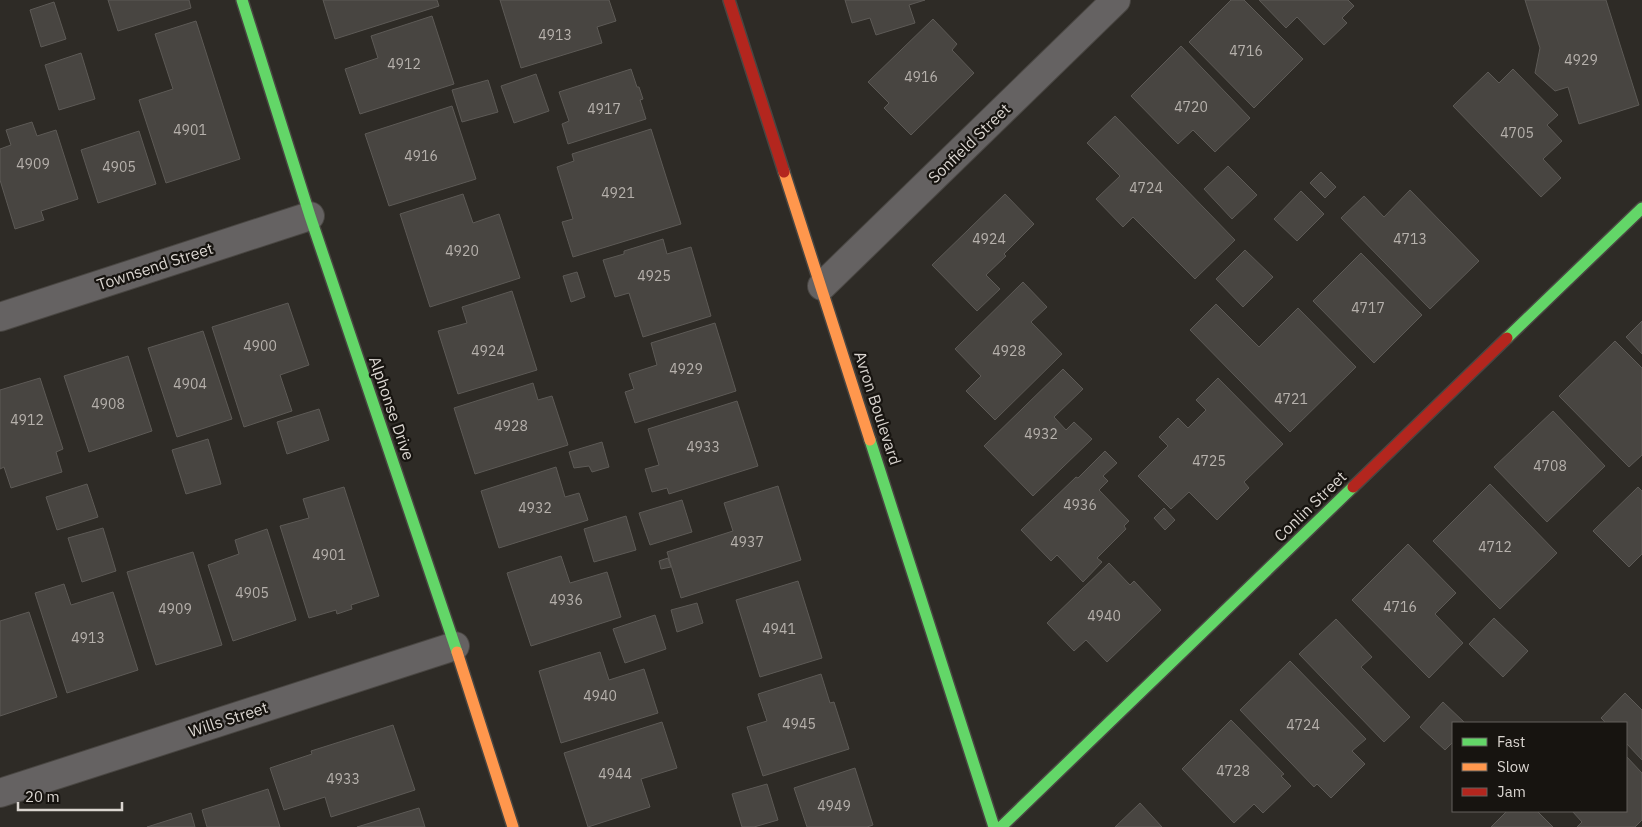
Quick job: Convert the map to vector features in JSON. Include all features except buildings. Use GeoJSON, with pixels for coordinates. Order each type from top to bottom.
{"type":"FeatureCollection","features":[{"type":"Feature","properties":{"kind":"street","name":"Alphonse Drive"},"geometry":{"type":"LineString","coordinates":[[242,0],[310,216],[455,646],[513,827]]}},
{"type":"Feature","properties":{"kind":"street","name":"Avron Boulevard"},"geometry":{"type":"LineString","coordinates":[[730,0],[994,827]]}},
{"type":"Feature","properties":{"kind":"street","name":"Sonfield Street"},"geometry":{"type":"LineString","coordinates":[[822,286],[1116,0]]}},
{"type":"Feature","properties":{"kind":"street","name":"Conlin Street"},"geometry":{"type":"LineString","coordinates":[[1001,827],[1642,208]]}},
{"type":"Feature","properties":{"kind":"street","name":"Townsend Street"},"geometry":{"type":"LineString","coordinates":[[0,317],[310,216]]}},
{"type":"Feature","properties":{"kind":"street","name":"Wills Street"},"geometry":{"type":"LineString","coordinates":[[0,793],[455,646]]}},
{"type":"Feature","properties":{"kind":"traffic: fast"},"geometry":{"type":"LineString","coordinates":[[242,0],[310,216],[457,652]]}},
{"type":"Feature","properties":{"kind":"traffic: fast"},"geometry":{"type":"LineString","coordinates":[[1507,338],[1642,208]]}},
{"type":"Feature","properties":{"kind":"traffic: fast"},"geometry":{"type":"LineString","coordinates":[[870,440],[994,827]]}},
{"type":"Feature","properties":{"kind":"traffic: fast"},"geometry":{"type":"LineString","coordinates":[[1001,827],[1353,487]]}},
{"type":"Feature","properties":{"kind":"traffic: slow"},"geometry":{"type":"LineString","coordinates":[[784,172],[870,440]]}},
{"type":"Feature","properties":{"kind":"traffic: slow"},"geometry":{"type":"LineString","coordinates":[[457,652],[513,827]]}},
{"type":"Feature","properties":{"kind":"traffic: jam"},"geometry":{"type":"LineString","coordinates":[[729,0],[784,172]]}},
{"type":"Feature","properties":{"kind":"traffic: jam"},"geometry":{"type":"LineString","coordinates":[[1353,487],[1507,338]]}}]}
